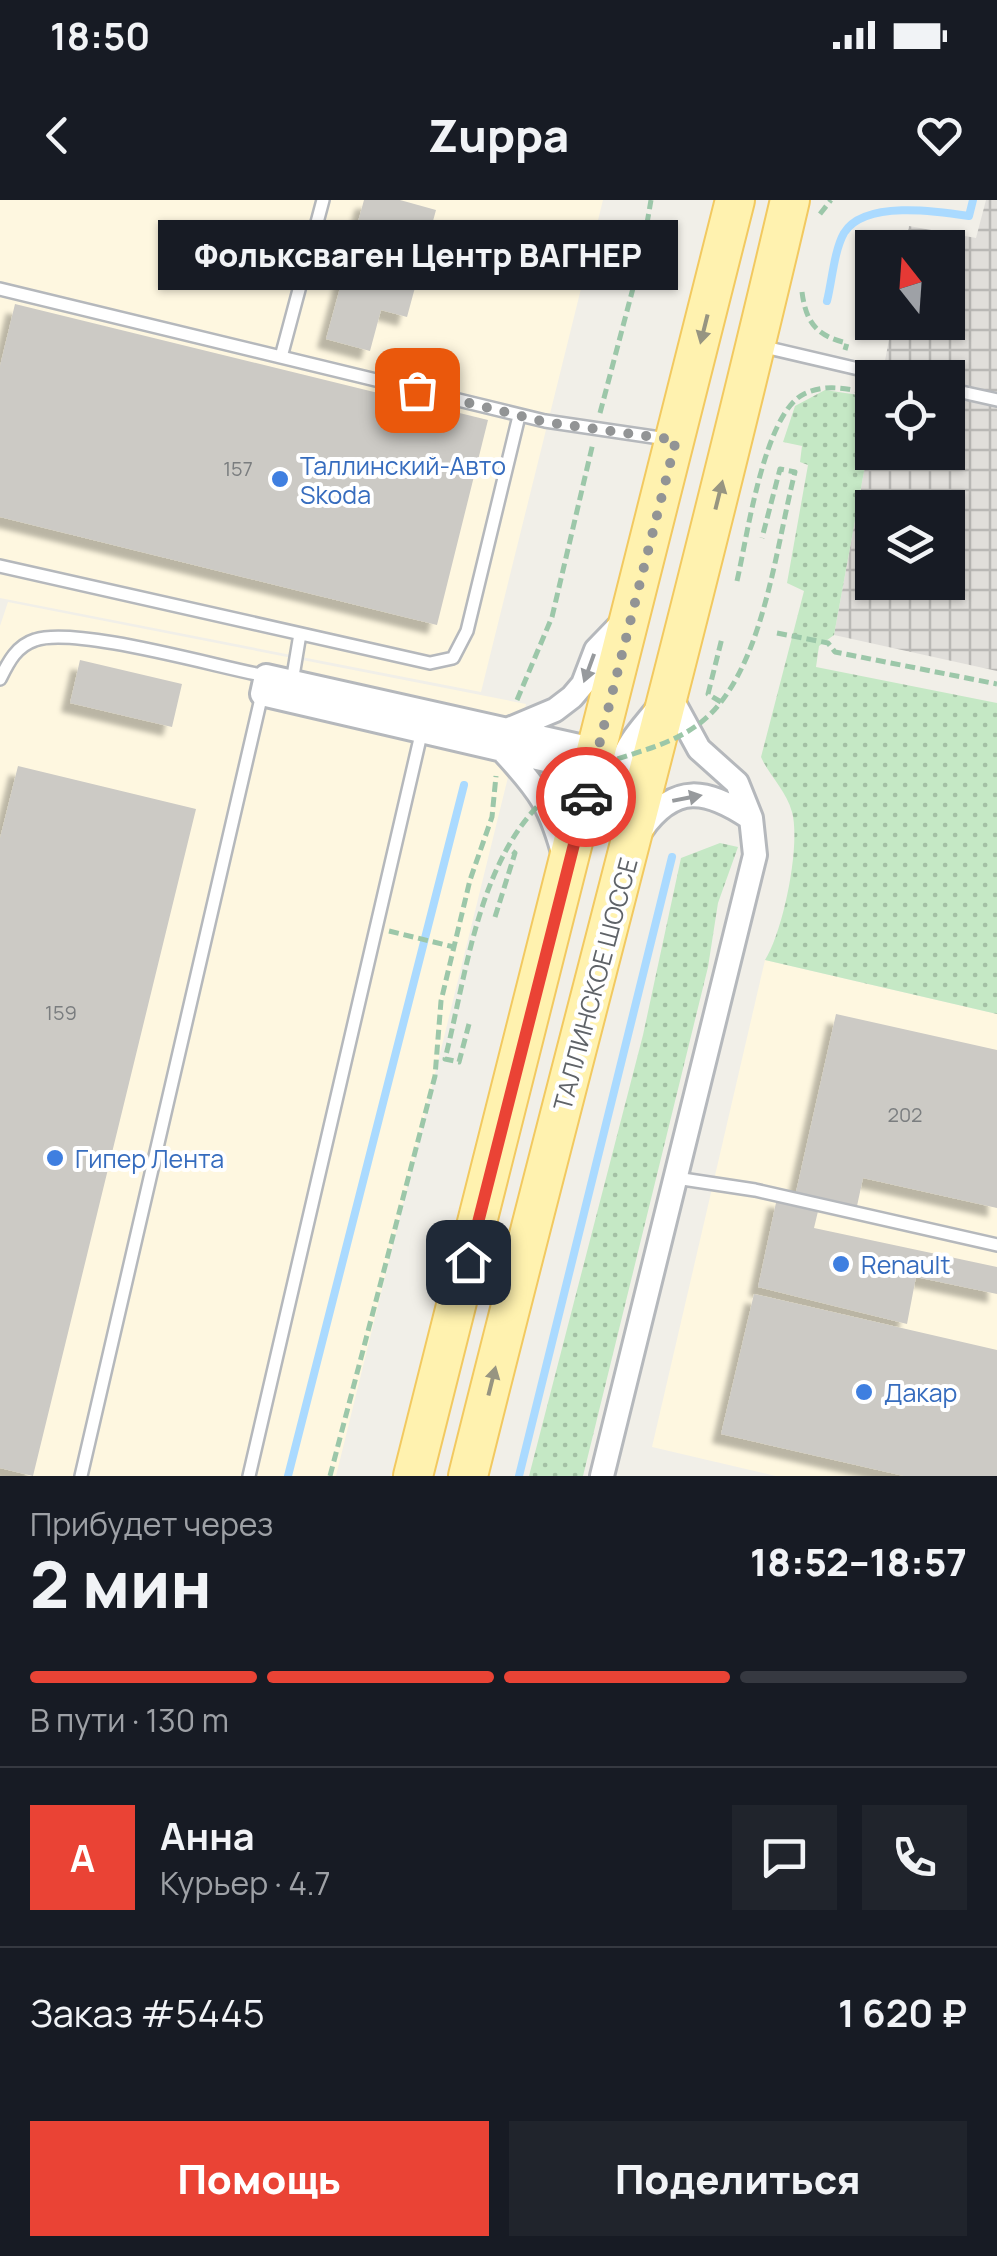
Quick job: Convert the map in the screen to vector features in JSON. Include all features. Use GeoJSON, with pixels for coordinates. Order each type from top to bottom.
{"type":"FeatureCollection","features":[{"type":"Feature","properties":{"kind":"main road","name":"ТАЛЛИНСКОЕ ШОССЕ"},"geometry":{"type":"LineString","coordinates":[[413,1476],[568,872],[603,763],[634,612],[735,200]]}},
{"type":"Feature","properties":{"kind":"main road","name":"ТАЛЛИНСКОЕ ШОССЕ"},"geometry":{"type":"LineString","coordinates":[[468,1476],[578,1034],[634,840],[756,345],[796,206]]}},
{"type":"Feature","properties":{"kind":"street"},"geometry":{"type":"LineString","coordinates":[[264,685],[423,728],[506,730],[539,718],[572,697],[583,684],[596,650],[634,612]]}},
{"type":"Feature","properties":{"kind":"street"},"geometry":{"type":"LineString","coordinates":[[264,685],[292,682],[506,730],[603,763],[618,777],[634,840]]}},
{"type":"Feature","properties":{"kind":"street"},"geometry":{"type":"LineString","coordinates":[[602,1476],[755,855],[751,818],[737,783],[699,749],[668,694],[622,756],[603,763]]}},
{"type":"Feature","properties":{"kind":"street"},"geometry":{"type":"LineString","coordinates":[[506,730],[544,799],[568,872]]}},
{"type":"Feature","properties":{"kind":"street"},"geometry":{"type":"LineString","coordinates":[[634,840],[660,805],[696,794],[721,798],[751,818]]}},
{"type":"Feature","properties":{"kind":"lane"},"geometry":{"type":"LineString","coordinates":[[281,357],[323,200]]}},
{"type":"Feature","properties":{"kind":"lane"},"geometry":{"type":"LineString","coordinates":[[0,289],[520,416],[676,440]]}},
{"type":"Feature","properties":{"kind":"lane"},"geometry":{"type":"LineString","coordinates":[[756,345],[855,368]]}},
{"type":"Feature","properties":{"kind":"lane"},"geometry":{"type":"LineString","coordinates":[[965,392],[997,400]]}},
{"type":"Feature","properties":{"kind":"lane"},"geometry":{"type":"LineString","coordinates":[[0,566],[430,663],[453,658],[467,631],[520,416]]}},
{"type":"Feature","properties":{"kind":"lane"},"geometry":{"type":"LineString","coordinates":[[292,682],[300,634]]}},
{"type":"Feature","properties":{"kind":"lane"},"geometry":{"type":"LineString","coordinates":[[0,679],[11,656],[34,640],[68,636],[264,685],[81,1476]]}},
{"type":"Feature","properties":{"kind":"lane"},"geometry":{"type":"LineString","coordinates":[[249,1476],[423,728]]}},
{"type":"Feature","properties":{"kind":"lane"},"geometry":{"type":"LineString","coordinates":[[676,1178],[754,1190],[997,1244]]}},
{"type":"Feature","properties":{"kind":"path"},"geometry":{"type":"LineString","coordinates":[[506,730],[552,616],[595,430],[641,258],[651,200]]}},
{"type":"Feature","properties":{"kind":"path"},"geometry":{"type":"LineString","coordinates":[[796,206],[831,200]]}},
{"type":"Feature","properties":{"kind":"path"},"geometry":{"type":"LineString","coordinates":[[804,276],[806,318],[818,333],[847,342],[842,365]]}},
{"type":"Feature","properties":{"kind":"path"},"geometry":{"type":"LineString","coordinates":[[737,581],[769,450],[784,409],[800,395],[822,387],[855,392]]}},
{"type":"Feature","properties":{"kind":"path"},"geometry":{"type":"LineString","coordinates":[[469,1024],[459,1062],[445,1059],[490,886],[507,847],[559,787],[598,766],[674,740],[721,702],[751,645],[795,472],[780,469],[762,538]]}},
{"type":"Feature","properties":{"kind":"path"},"geometry":{"type":"LineString","coordinates":[[777,633],[828,644],[835,652],[997,684]]}},
{"type":"Feature","properties":{"kind":"path"},"geometry":{"type":"LineString","coordinates":[[721,702],[708,694],[722,638]]}},
{"type":"Feature","properties":{"kind":"path"},"geometry":{"type":"LineString","coordinates":[[330,1476],[435,1076],[434,1044],[470,880],[492,817],[496,774]]}},
{"type":"Feature","properties":{"kind":"path"},"geometry":{"type":"LineString","coordinates":[[495,917],[515,853],[507,847]]}},
{"type":"Feature","properties":{"kind":"path"},"geometry":{"type":"LineString","coordinates":[[404,934],[454,947]]}},
{"type":"Feature","properties":{"kind":"shaded area"},"geometry":{"type":"Polygon","coordinates":[[[0,200],[603,200],[481,692],[0,598],[0,200]]]}},
{"type":"Feature","properties":{"kind":"shaded area"},"geometry":{"type":"Polygon","coordinates":[[[986,200],[997,200],[997,671],[834,635],[855,521],[855,600],[965,600],[965,490],[861,490],[864,470],[965,470],[965,360],[885,360],[889,340],[965,340],[965,236],[976,238],[986,200]]]}},
{"type":"Feature","properties":{"kind":"shaded area"},"geometry":{"type":"Polygon","coordinates":[[[8,602],[526,704],[336,1476],[0,1476],[0,626],[8,602]]]}},
{"type":"Feature","properties":{"kind":"shaded area"},"geometry":{"type":"Polygon","coordinates":[[[765,960],[997,1014],[997,1476],[776,1476],[652,1447],[765,960]]]}},
{"type":"Feature","properties":{"kind":"green space"},"geometry":{"type":"Polygon","coordinates":[[[825,390],[855,394],[855,470],[864,470],[861,490],[855,490],[855,521],[834,635],[819,646],[816,667],[997,703],[997,1014],[765,960],[789,888],[794,845],[792,812],[761,757],[804,591],[787,583],[808,465],[800,462],[802,446],[783,442],[795,406],[825,390]]]}},
{"type":"Feature","properties":{"kind":"green space"},"geometry":{"type":"Polygon","coordinates":[[[720,843],[738,847],[718,903],[708,967],[583,1476],[529,1476],[643,1035],[681,858],[720,843]]]}},
{"type":"Feature","properties":{"kind":"building"},"geometry":{"type":"Polygon","coordinates":[[[364,200],[400,200],[436,210],[407,317],[381,310],[370,351],[326,339],[364,200]]]}},
{"type":"Feature","properties":{"kind":"building"},"geometry":{"type":"Polygon","coordinates":[[[15,304],[488,420],[437,625],[0,517],[0,366],[15,304]]]}},
{"type":"Feature","properties":{"kind":"building"},"geometry":{"type":"Polygon","coordinates":[[[80,660],[182,684],[172,727],[70,703],[80,660]]]}},
{"type":"Feature","properties":{"kind":"building","name":"Гипер Лента"},"geometry":{"type":"Polygon","coordinates":[[[18,766],[196,809],[33,1476],[0,1468],[0,838],[18,766]]]}},
{"type":"Feature","properties":{"kind":"building"},"geometry":{"type":"Polygon","coordinates":[[[836,1014],[997,1050],[997,1208],[863,1178],[857,1206],[796,1192],[836,1014]]]}},
{"type":"Feature","properties":{"kind":"building","name":"Renault"},"geometry":{"type":"Polygon","coordinates":[[[777,1198],[819,1207],[814,1228],[997,1267],[997,1294],[916,1277],[907,1324],[758,1287],[777,1198]]]}},
{"type":"Feature","properties":{"kind":"building","name":"Дакар"},"geometry":{"type":"Polygon","coordinates":[[[754,1294],[997,1350],[997,1476],[904,1476],[721,1434],[754,1294]]]}},
{"type":"Feature","properties":{"kind":"waterway"},"geometry":{"type":"LineString","coordinates":[[827,301],[841,240],[854,223],[867,216],[902,210],[969,216],[973,200]]}},
{"type":"Feature","properties":{"kind":"waterway"},"geometry":{"type":"LineString","coordinates":[[288,1476],[464,785]]}},
{"type":"Feature","properties":{"kind":"waterway"},"geometry":{"type":"LineString","coordinates":[[519,1476],[672,857]]}},
{"type":"Feature","properties":{"kind":"way so far"},"geometry":{"type":"LineString","coordinates":[[417,390],[545,422],[676,440],[586,797]]}},
{"type":"Feature","properties":{"kind":"place","name":"Фольксваген Центр ВАГНЕР"},"geometry":{"type":"Point","coordinates":[417,390]}},
{"type":"Feature","properties":{"kind":"place","name":"Таллинский-Авто Skoda"},"geometry":{"type":"Point","coordinates":[280,479]}},
{"type":"Feature","properties":{"kind":"place","name":"Гипер Лента"},"geometry":{"type":"Point","coordinates":[55,1158]}},
{"type":"Feature","properties":{"kind":"place","name":"Renault"},"geometry":{"type":"Point","coordinates":[841,1264]}},
{"type":"Feature","properties":{"kind":"place","name":"Дакар"},"geometry":{"type":"Point","coordinates":[864,1392]}},
{"type":"Feature","properties":{"kind":"route"},"geometry":{"type":"LineString","coordinates":[[468,1262],[586,797]]}}]}
